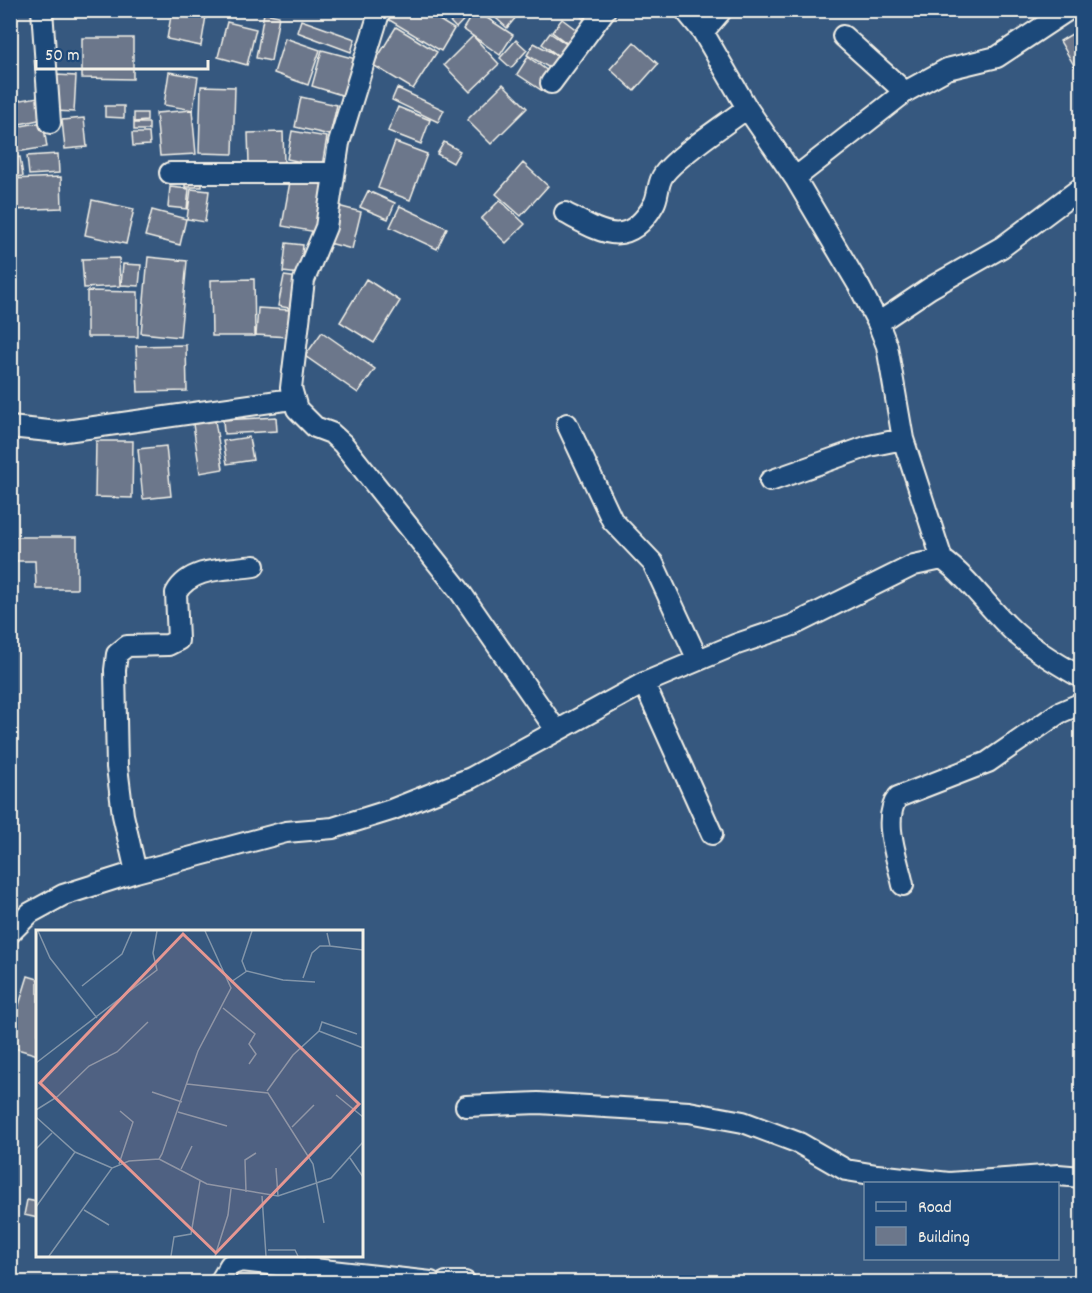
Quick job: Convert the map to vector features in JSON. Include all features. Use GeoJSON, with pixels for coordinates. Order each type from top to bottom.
{"type":"FeatureCollection","features":[{"type":"Feature","properties":{"kind":"street"},"geometry":{"type":"LineString","coordinates":[[42,10],[50,123]]}},
{"type":"Feature","properties":{"kind":"street"},"geometry":{"type":"LineString","coordinates":[[380,10],[367,44],[339,143],[326,227],[304,280],[291,388],[292,399],[308,421],[331,433],[363,467],[459,590],[556,730]]}},
{"type":"Feature","properties":{"kind":"street"},"geometry":{"type":"LineString","coordinates":[[551,83],[604,10]]}},
{"type":"Feature","properties":{"kind":"street"},"geometry":{"type":"LineString","coordinates":[[685,10],[704,32],[747,108],[795,178],[859,286],[878,323],[887,346],[903,439],[942,559],[961,572],[1008,626],[1060,665],[1082,678]]}},
{"type":"Feature","properties":{"kind":"street"},"geometry":{"type":"LineString","coordinates":[[704,32],[722,10]]}},
{"type":"Feature","properties":{"kind":"street"},"geometry":{"type":"LineString","coordinates":[[795,178],[905,92],[947,69],[997,57],[1068,10]]}},
{"type":"Feature","properties":{"kind":"street"},"geometry":{"type":"LineString","coordinates":[[843,36],[905,92]]}},
{"type":"Feature","properties":{"kind":"street"},"geometry":{"type":"LineString","coordinates":[[565,213],[601,231],[620,234],[632,230],[654,204],[663,175],[747,108]]}},
{"type":"Feature","properties":{"kind":"street"},"geometry":{"type":"LineString","coordinates":[[170,173],[334,173]]}},
{"type":"Feature","properties":{"kind":"street"},"geometry":{"type":"LineString","coordinates":[[878,323],[930,288],[1002,248],[1082,187]]}},
{"type":"Feature","properties":{"kind":"street"},"geometry":{"type":"LineString","coordinates":[[10,427],[59,432],[292,399]]}},
{"type":"Feature","properties":{"kind":"street"},"geometry":{"type":"LineString","coordinates":[[567,424],[612,520],[653,563],[698,660]]}},
{"type":"Feature","properties":{"kind":"street"},"geometry":{"type":"LineString","coordinates":[[770,481],[869,446],[903,439]]}},
{"type":"Feature","properties":{"kind":"street"},"geometry":{"type":"LineString","coordinates":[[10,933],[30,913],[63,895],[135,872],[286,832],[343,825],[391,810],[471,778],[644,683],[698,660],[793,625],[914,565],[942,559]]}},
{"type":"Feature","properties":{"kind":"street"},"geometry":{"type":"LineString","coordinates":[[135,872],[123,815],[117,767],[114,670],[117,654],[127,646],[168,645],[178,640],[176,593],[188,578],[200,573],[254,566]]}},
{"type":"Feature","properties":{"kind":"street"},"geometry":{"type":"LineString","coordinates":[[644,683],[712,834]]}},
{"type":"Feature","properties":{"kind":"street"},"geometry":{"type":"LineString","coordinates":[[903,885],[890,819],[893,804],[898,797],[988,762],[1059,713],[1082,703]]}},
{"type":"Feature","properties":{"kind":"street"},"geometry":{"type":"LineString","coordinates":[[466,1106],[538,1103],[689,1112],[742,1122],[799,1143],[846,1170],[940,1182]]}},
{"type":"Feature","properties":{"kind":"street"},"geometry":{"type":"LineString","coordinates":[[963,1182],[1058,1175],[1082,1177]]}},
{"type":"Feature","properties":{"kind":"street"},"geometry":{"type":"LineString","coordinates":[[220,1282],[230,1265],[241,1261],[431,1282]]}},
{"type":"Feature","properties":{"kind":"street"},"geometry":{"type":"LineString","coordinates":[[446,1282],[465,1282]]}},
{"type":"Feature","properties":{"kind":"building"},"geometry":{"type":"Polygon","coordinates":[[[45,10],[64,10],[64,14],[45,15],[45,10]]]}},
{"type":"Feature","properties":{"kind":"building"},"geometry":{"type":"Polygon","coordinates":[[[172,10],[207,10],[201,46],[167,39],[172,10]]]}},
{"type":"Feature","properties":{"kind":"building"},"geometry":{"type":"Polygon","coordinates":[[[390,10],[423,10],[454,29],[441,51],[386,18],[390,10]]]}},
{"type":"Feature","properties":{"kind":"building"},"geometry":{"type":"Polygon","coordinates":[[[439,10],[473,10],[456,28],[439,10]]]}},
{"type":"Feature","properties":{"kind":"building"},"geometry":{"type":"Polygon","coordinates":[[[475,10],[513,35],[500,55],[463,29],[475,10]]]}},
{"type":"Feature","properties":{"kind":"building"},"geometry":{"type":"Polygon","coordinates":[[[487,10],[522,10],[507,28],[487,10]]]}},
{"type":"Feature","properties":{"kind":"building"},"geometry":{"type":"Polygon","coordinates":[[[575,10],[599,10],[587,23],[575,10]]]}},
{"type":"Feature","properties":{"kind":"building"},"geometry":{"type":"Polygon","coordinates":[[[264,13],[279,16],[271,61],[256,58],[264,13]]]}},
{"type":"Feature","properties":{"kind":"building"},"geometry":{"type":"Polygon","coordinates":[[[562,19],[582,34],[572,47],[552,32],[562,19]]]}},
{"type":"Feature","properties":{"kind":"building"},"geometry":{"type":"Polygon","coordinates":[[[301,20],[355,39],[351,52],[297,32],[301,20]]]}},
{"type":"Feature","properties":{"kind":"building"},"geometry":{"type":"Polygon","coordinates":[[[227,22],[256,29],[247,65],[218,57],[227,22]]]}},
{"type":"Feature","properties":{"kind":"building"},"geometry":{"type":"Polygon","coordinates":[[[396,27],[437,52],[413,89],[373,65],[396,27]]]}},
{"type":"Feature","properties":{"kind":"building"},"geometry":{"type":"Polygon","coordinates":[[[1082,28],[1082,63],[1075,67],[1060,41],[1082,28]]]}},
{"type":"Feature","properties":{"kind":"building"},"geometry":{"type":"Polygon","coordinates":[[[550,33],[572,48],[563,59],[542,44],[550,33]]]}},
{"type":"Feature","properties":{"kind":"building"},"geometry":{"type":"Polygon","coordinates":[[[473,36],[499,64],[470,92],[444,65],[473,36]]]}},
{"type":"Feature","properties":{"kind":"building"},"geometry":{"type":"Polygon","coordinates":[[[82,38],[133,38],[133,79],[82,78],[82,38]]]}},
{"type":"Feature","properties":{"kind":"building"},"geometry":{"type":"Polygon","coordinates":[[[285,38],[320,50],[308,85],[274,73],[285,38]]]}},
{"type":"Feature","properties":{"kind":"building"},"geometry":{"type":"Polygon","coordinates":[[[516,40],[527,50],[511,68],[500,58],[516,40]]]}},
{"type":"Feature","properties":{"kind":"building"},"geometry":{"type":"Polygon","coordinates":[[[634,42],[658,64],[634,91],[610,69],[634,42]]]}},
{"type":"Feature","properties":{"kind":"building"},"geometry":{"type":"Polygon","coordinates":[[[534,43],[562,58],[555,71],[527,55],[534,43]]]}},
{"type":"Feature","properties":{"kind":"building"},"geometry":{"type":"Polygon","coordinates":[[[322,50],[356,59],[345,96],[312,86],[322,50]]]}},
{"type":"Feature","properties":{"kind":"building"},"geometry":{"type":"Polygon","coordinates":[[[528,57],[555,76],[544,92],[517,74],[528,57]]]}},
{"type":"Feature","properties":{"kind":"building"},"geometry":{"type":"Polygon","coordinates":[[[169,72],[198,77],[193,110],[164,105],[169,72]]]}},
{"type":"Feature","properties":{"kind":"building"},"geometry":{"type":"Polygon","coordinates":[[[57,75],[76,76],[74,112],[55,111],[57,75]]]}},
{"type":"Feature","properties":{"kind":"building"},"geometry":{"type":"Polygon","coordinates":[[[503,84],[527,108],[491,144],[467,120],[503,84]]]}},
{"type":"Feature","properties":{"kind":"building"},"geometry":{"type":"Polygon","coordinates":[[[201,86],[235,87],[233,154],[199,153],[201,86]]]}},
{"type":"Feature","properties":{"kind":"building"},"geometry":{"type":"Polygon","coordinates":[[[397,88],[444,110],[438,122],[392,100],[397,88]]]}},
{"type":"Feature","properties":{"kind":"building"},"geometry":{"type":"Polygon","coordinates":[[[38,97],[43,119],[10,126],[10,102],[38,97]]]}},
{"type":"Feature","properties":{"kind":"building"},"geometry":{"type":"Polygon","coordinates":[[[301,97],[337,105],[330,135],[295,127],[301,97]]]}},
{"type":"Feature","properties":{"kind":"building"},"geometry":{"type":"Polygon","coordinates":[[[105,106],[124,106],[124,118],[105,117],[105,106]]]}},
{"type":"Feature","properties":{"kind":"building"},"geometry":{"type":"Polygon","coordinates":[[[398,107],[430,120],[421,144],[388,131],[398,107]]]}},
{"type":"Feature","properties":{"kind":"building"},"geometry":{"type":"Polygon","coordinates":[[[192,110],[196,154],[160,156],[156,113],[192,110]]]}},
{"type":"Feature","properties":{"kind":"building"},"geometry":{"type":"Polygon","coordinates":[[[134,113],[147,113],[147,121],[134,122],[134,113]]]}},
{"type":"Feature","properties":{"kind":"building"},"geometry":{"type":"Polygon","coordinates":[[[84,118],[87,147],[65,149],[62,120],[84,118]]]}},
{"type":"Feature","properties":{"kind":"building"},"geometry":{"type":"Polygon","coordinates":[[[43,122],[47,147],[10,153],[10,128],[43,122]]]}},
{"type":"Feature","properties":{"kind":"building"},"geometry":{"type":"Polygon","coordinates":[[[134,123],[149,123],[149,130],[134,130],[134,123]]]}},
{"type":"Feature","properties":{"kind":"building"},"geometry":{"type":"Polygon","coordinates":[[[292,131],[327,137],[322,166],[287,159],[292,131]]]}},
{"type":"Feature","properties":{"kind":"building"},"geometry":{"type":"Polygon","coordinates":[[[283,132],[284,163],[249,163],[248,133],[283,132]]]}},
{"type":"Feature","properties":{"kind":"building"},"geometry":{"type":"Polygon","coordinates":[[[132,133],[149,133],[150,145],[133,146],[132,133]]]}},
{"type":"Feature","properties":{"kind":"building"},"geometry":{"type":"Polygon","coordinates":[[[395,142],[427,154],[410,200],[378,188],[395,142]]]}},
{"type":"Feature","properties":{"kind":"building"},"geometry":{"type":"Polygon","coordinates":[[[444,142],[460,151],[453,163],[437,154],[444,142]]]}},
{"type":"Feature","properties":{"kind":"building"},"geometry":{"type":"Polygon","coordinates":[[[58,154],[59,173],[29,175],[27,156],[58,154]]]}},
{"type":"Feature","properties":{"kind":"building"},"geometry":{"type":"Polygon","coordinates":[[[20,157],[23,176],[10,178],[10,158],[20,157]]]}},
{"type":"Feature","properties":{"kind":"building"},"geometry":{"type":"Polygon","coordinates":[[[523,163],[548,186],[521,216],[496,194],[523,163]]]}},
{"type":"Feature","properties":{"kind":"building"},"geometry":{"type":"Polygon","coordinates":[[[185,175],[202,175],[202,187],[185,187],[185,175]]]}},
{"type":"Feature","properties":{"kind":"building"},"geometry":{"type":"Polygon","coordinates":[[[291,176],[325,182],[316,232],[282,226],[291,176]]]}},
{"type":"Feature","properties":{"kind":"building"},"geometry":{"type":"Polygon","coordinates":[[[61,177],[62,208],[10,210],[10,179],[61,177]]]}},
{"type":"Feature","properties":{"kind":"building"},"geometry":{"type":"Polygon","coordinates":[[[170,187],[189,189],[187,209],[168,207],[170,187]]]}},
{"type":"Feature","properties":{"kind":"building"},"geometry":{"type":"Polygon","coordinates":[[[191,189],[209,191],[205,222],[187,219],[191,189]]]}},
{"type":"Feature","properties":{"kind":"building"},"geometry":{"type":"Polygon","coordinates":[[[368,191],[395,203],[388,219],[360,207],[368,191]]]}},
{"type":"Feature","properties":{"kind":"building"},"geometry":{"type":"Polygon","coordinates":[[[92,200],[134,209],[126,244],[85,235],[92,200]]]}},
{"type":"Feature","properties":{"kind":"building"},"geometry":{"type":"Polygon","coordinates":[[[500,200],[525,224],[506,243],[481,219],[500,200]]]}},
{"type":"Feature","properties":{"kind":"building"},"geometry":{"type":"Polygon","coordinates":[[[338,206],[361,212],[352,249],[329,243],[338,206]]]}},
{"type":"Feature","properties":{"kind":"building"},"geometry":{"type":"Polygon","coordinates":[[[400,206],[447,228],[437,249],[390,227],[400,206]]]}},
{"type":"Feature","properties":{"kind":"building"},"geometry":{"type":"Polygon","coordinates":[[[152,210],[186,219],[180,245],[145,236],[152,210]]]}},
{"type":"Feature","properties":{"kind":"building"},"geometry":{"type":"Polygon","coordinates":[[[286,243],[303,245],[300,274],[283,272],[286,243]]]}},
{"type":"Feature","properties":{"kind":"building"},"geometry":{"type":"Polygon","coordinates":[[[148,257],[187,261],[180,337],[141,333],[148,257]]]}},
{"type":"Feature","properties":{"kind":"building"},"geometry":{"type":"Polygon","coordinates":[[[119,258],[120,286],[84,288],[82,259],[119,258]]]}},
{"type":"Feature","properties":{"kind":"building"},"geometry":{"type":"Polygon","coordinates":[[[123,264],[141,265],[139,286],[121,285],[123,264]]]}},
{"type":"Feature","properties":{"kind":"building"},"geometry":{"type":"Polygon","coordinates":[[[284,276],[299,278],[294,309],[278,306],[284,276]]]}},
{"type":"Feature","properties":{"kind":"building"},"geometry":{"type":"Polygon","coordinates":[[[254,279],[255,336],[212,336],[211,280],[254,279]]]}},
{"type":"Feature","properties":{"kind":"building"},"geometry":{"type":"Polygon","coordinates":[[[366,279],[400,301],[374,343],[340,322],[366,279]]]}},
{"type":"Feature","properties":{"kind":"building"},"geometry":{"type":"Polygon","coordinates":[[[87,291],[138,292],[138,337],[87,337],[87,291]]]}},
{"type":"Feature","properties":{"kind":"building"},"geometry":{"type":"Polygon","coordinates":[[[258,308],[290,310],[289,337],[256,335],[258,308]]]}},
{"type":"Feature","properties":{"kind":"building"},"geometry":{"type":"Polygon","coordinates":[[[322,332],[375,369],[358,393],[305,356],[322,332]]]}},
{"type":"Feature","properties":{"kind":"building"},"geometry":{"type":"Polygon","coordinates":[[[186,345],[187,391],[138,392],[136,346],[186,345]]]}},
{"type":"Feature","properties":{"kind":"building"},"geometry":{"type":"Polygon","coordinates":[[[276,417],[277,431],[224,434],[223,420],[276,417]]]}},
{"type":"Feature","properties":{"kind":"building"},"geometry":{"type":"Polygon","coordinates":[[[215,421],[223,469],[200,473],[193,424],[215,421]]]}},
{"type":"Feature","properties":{"kind":"building"},"geometry":{"type":"Polygon","coordinates":[[[249,437],[253,460],[227,464],[223,441],[249,437]]]}},
{"type":"Feature","properties":{"kind":"building"},"geometry":{"type":"Polygon","coordinates":[[[96,441],[133,441],[132,498],[95,497],[96,441]]]}},
{"type":"Feature","properties":{"kind":"building"},"geometry":{"type":"Polygon","coordinates":[[[166,446],[171,496],[143,499],[138,449],[166,446]]]}},
{"type":"Feature","properties":{"kind":"building"},"geometry":{"type":"Polygon","coordinates":[[[13,537],[77,537],[77,589],[36,589],[35,561],[13,561],[13,537]]]}},
{"type":"Feature","properties":{"kind":"building"},"geometry":{"type":"Polygon","coordinates":[[[28,976],[36,978],[36,1054],[10,1047],[10,1034],[28,976]]]}},
{"type":"Feature","properties":{"kind":"building"},"geometry":{"type":"Polygon","coordinates":[[[27,1200],[36,1202],[36,1218],[24,1215],[27,1200]]]}}]}
